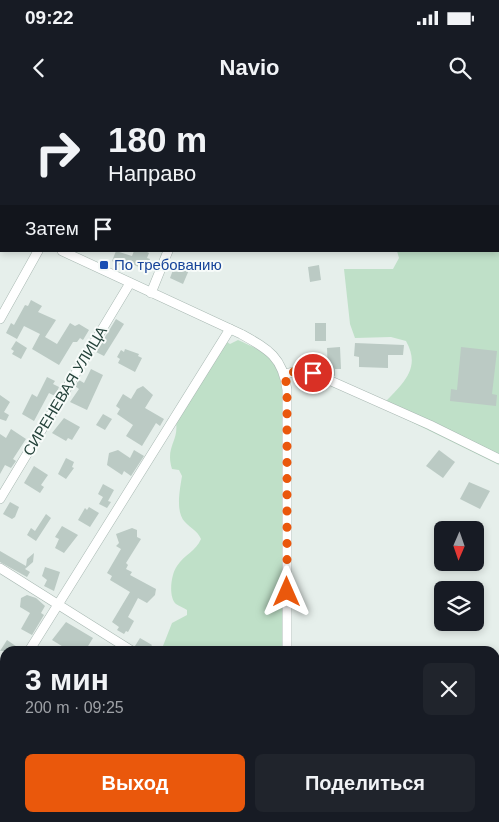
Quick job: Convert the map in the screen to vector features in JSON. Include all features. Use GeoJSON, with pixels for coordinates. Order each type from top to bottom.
{"type":"FeatureCollection","features":[{"type":"Feature","properties":{"kind":"street"},"geometry":{"type":"LineString","coordinates":[[0,319],[37,252]]}},
{"type":"Feature","properties":{"kind":"street"},"geometry":{"type":"LineString","coordinates":[[64,252],[230,329],[271,352],[285,374],[287,390],[287,646]]}},
{"type":"Feature","properties":{"kind":"street"},"geometry":{"type":"LineString","coordinates":[[152,293],[168,252]]}},
{"type":"Feature","properties":{"kind":"street","name":"СИРЕНЕВАЯ УЛИЦА"},"geometry":{"type":"LineString","coordinates":[[0,499],[130,283]]}},
{"type":"Feature","properties":{"kind":"street"},"geometry":{"type":"LineString","coordinates":[[32,646],[230,329]]}},
{"type":"Feature","properties":{"kind":"street"},"geometry":{"type":"LineString","coordinates":[[285,374],[294,372],[313,373],[430,425],[499,459]]}},
{"type":"Feature","properties":{"kind":"street"},"geometry":{"type":"LineString","coordinates":[[0,568],[124,646]]}},
{"type":"Feature","properties":{"kind":"green space"},"geometry":{"type":"Polygon","coordinates":[[[397,252],[499,252],[499,465],[381,407],[407,377],[412,361],[411,352],[406,341],[391,337],[355,338],[350,324],[344,269],[393,269],[399,258],[397,252]]]}},
{"type":"Feature","properties":{"kind":"green space"},"geometry":{"type":"Polygon","coordinates":[[[238,340],[265,355],[275,367],[281,385],[283,397],[282,646],[163,646],[172,623],[187,615],[187,610],[176,604],[172,596],[173,574],[180,562],[196,547],[201,539],[185,522],[180,512],[179,500],[182,476],[179,470],[172,469],[170,461],[171,449],[176,435],[176,422],[227,342],[230,344],[238,340]]]}},
{"type":"Feature","properties":{"kind":"building"},"geometry":{"type":"Polygon","coordinates":[[[116,252],[132,256],[134,252],[147,252],[149,253],[147,258],[150,259],[145,270],[122,259],[119,265],[112,261],[116,252]]]}},
{"type":"Feature","properties":{"kind":"building"},"geometry":{"type":"Polygon","coordinates":[[[319,265],[321,280],[310,282],[308,267],[319,265]]]}},
{"type":"Feature","properties":{"kind":"building"},"geometry":{"type":"Polygon","coordinates":[[[180,266],[189,270],[183,284],[170,278],[173,270],[177,272],[180,266]]]}},
{"type":"Feature","properties":{"kind":"building"},"geometry":{"type":"Polygon","coordinates":[[[31,300],[42,306],[38,312],[56,320],[45,337],[57,344],[70,323],[75,326],[79,324],[89,330],[83,340],[80,338],[77,342],[73,342],[59,365],[32,349],[40,334],[24,326],[17,339],[6,333],[11,323],[14,325],[25,305],[28,306],[31,300]]]}},
{"type":"Feature","properties":{"kind":"building"},"geometry":{"type":"Polygon","coordinates":[[[116,319],[124,324],[104,356],[96,352],[116,319]]]}},
{"type":"Feature","properties":{"kind":"building"},"geometry":{"type":"Polygon","coordinates":[[[315,323],[326,323],[326,341],[315,341],[315,323]]]}},
{"type":"Feature","properties":{"kind":"building"},"geometry":{"type":"Polygon","coordinates":[[[16,341],[27,348],[21,359],[12,354],[14,351],[11,349],[16,341]]]}},
{"type":"Feature","properties":{"kind":"building"},"geometry":{"type":"Polygon","coordinates":[[[355,343],[404,345],[403,355],[388,355],[388,368],[359,367],[359,357],[354,356],[355,343]]]}},
{"type":"Feature","properties":{"kind":"building"},"geometry":{"type":"Polygon","coordinates":[[[340,347],[341,369],[335,369],[335,376],[328,373],[327,348],[340,347]]]}},
{"type":"Feature","properties":{"kind":"building"},"geometry":{"type":"Polygon","coordinates":[[[461,347],[497,351],[492,394],[497,395],[496,406],[450,401],[451,389],[457,390],[461,347]]]}},
{"type":"Feature","properties":{"kind":"building"},"geometry":{"type":"Polygon","coordinates":[[[125,349],[139,354],[138,356],[142,358],[135,372],[118,363],[120,359],[117,357],[121,350],[124,352],[125,349]]]}},
{"type":"Feature","properties":{"kind":"building"},"geometry":{"type":"Polygon","coordinates":[[[91,369],[103,375],[87,410],[70,402],[79,389],[75,386],[79,380],[84,383],[91,369]]]}},
{"type":"Feature","properties":{"kind":"building"},"geometry":{"type":"Polygon","coordinates":[[[47,377],[55,381],[53,384],[59,387],[55,396],[49,393],[34,421],[22,414],[32,394],[37,397],[47,377]]]}},
{"type":"Feature","properties":{"kind":"building"},"geometry":{"type":"Polygon","coordinates":[[[143,386],[153,395],[145,408],[164,419],[160,426],[156,423],[142,446],[126,436],[133,425],[117,414],[120,409],[116,406],[123,394],[131,399],[137,389],[143,386]]]}},
{"type":"Feature","properties":{"kind":"building"},"geometry":{"type":"Polygon","coordinates":[[[0,395],[10,402],[4,412],[9,415],[6,421],[0,419],[0,395]]]}},
{"type":"Feature","properties":{"kind":"building"},"geometry":{"type":"Polygon","coordinates":[[[103,414],[112,419],[105,430],[96,425],[103,414]]]}},
{"type":"Feature","properties":{"kind":"building"},"geometry":{"type":"Polygon","coordinates":[[[64,418],[80,427],[72,440],[68,438],[66,441],[52,433],[64,418]]]}},
{"type":"Feature","properties":{"kind":"building"},"geometry":{"type":"Polygon","coordinates":[[[11,429],[26,439],[13,459],[16,461],[11,468],[5,465],[0,474],[0,434],[6,438],[11,429]]]}},
{"type":"Feature","properties":{"kind":"building"},"geometry":{"type":"Polygon","coordinates":[[[118,450],[130,458],[134,450],[144,456],[131,476],[124,471],[122,475],[107,465],[109,453],[118,450]]]}},
{"type":"Feature","properties":{"kind":"building"},"geometry":{"type":"Polygon","coordinates":[[[439,450],[455,462],[443,478],[426,466],[439,450]]]}},
{"type":"Feature","properties":{"kind":"building"},"geometry":{"type":"Polygon","coordinates":[[[66,458],[74,462],[72,467],[74,468],[66,479],[58,474],[66,458]]]}},
{"type":"Feature","properties":{"kind":"building"},"geometry":{"type":"Polygon","coordinates":[[[34,466],[48,475],[41,485],[44,487],[40,493],[24,483],[34,466]]]}},
{"type":"Feature","properties":{"kind":"building"},"geometry":{"type":"Polygon","coordinates":[[[469,482],[490,491],[480,509],[460,499],[469,482]]]}},
{"type":"Feature","properties":{"kind":"building"},"geometry":{"type":"Polygon","coordinates":[[[103,484],[114,490],[108,501],[111,502],[107,508],[99,504],[103,497],[98,494],[103,484]]]}},
{"type":"Feature","properties":{"kind":"building"},"geometry":{"type":"Polygon","coordinates":[[[10,502],[19,507],[15,517],[12,519],[3,514],[10,502]]]}},
{"type":"Feature","properties":{"kind":"building"},"geometry":{"type":"Polygon","coordinates":[[[89,507],[99,513],[90,527],[78,520],[85,508],[87,510],[89,507]]]}},
{"type":"Feature","properties":{"kind":"building"},"geometry":{"type":"Polygon","coordinates":[[[46,514],[51,518],[36,541],[27,535],[31,528],[35,531],[46,514]]]}},
{"type":"Feature","properties":{"kind":"building"},"geometry":{"type":"Polygon","coordinates":[[[62,526],[78,535],[64,553],[55,548],[59,539],[55,537],[62,526]]]}},
{"type":"Feature","properties":{"kind":"building"},"geometry":{"type":"Polygon","coordinates":[[[132,528],[137,530],[137,537],[141,539],[126,563],[128,565],[126,569],[132,572],[130,575],[156,589],[155,595],[147,603],[138,598],[128,617],[134,621],[128,632],[126,631],[124,634],[117,630],[119,627],[112,622],[130,592],[110,580],[112,576],[107,573],[121,549],[116,546],[119,543],[116,534],[132,528]]]}},
{"type":"Feature","properties":{"kind":"building"},"geometry":{"type":"Polygon","coordinates":[[[0,551],[26,566],[27,559],[34,553],[33,562],[25,569],[30,572],[27,577],[0,562],[0,551]]]}},
{"type":"Feature","properties":{"kind":"building"},"geometry":{"type":"Polygon","coordinates":[[[45,567],[60,572],[54,591],[44,586],[47,580],[42,576],[45,567]]]}},
{"type":"Feature","properties":{"kind":"building"},"geometry":{"type":"Polygon","coordinates":[[[27,595],[36,598],[45,606],[41,613],[44,615],[32,635],[21,629],[30,613],[20,607],[21,598],[27,595]]]}},
{"type":"Feature","properties":{"kind":"building"},"geometry":{"type":"Polygon","coordinates":[[[66,622],[93,638],[88,646],[62,646],[52,640],[66,622]]]}},
{"type":"Feature","properties":{"kind":"building"},"geometry":{"type":"Polygon","coordinates":[[[140,638],[152,645],[151,646],[135,646],[140,638]]]}},
{"type":"Feature","properties":{"kind":"building"},"geometry":{"type":"Polygon","coordinates":[[[7,640],[16,646],[3,646],[7,640]]]}},
{"type":"Feature","properties":{"kind":"place","name":"По требованию"},"geometry":{"type":"Point","coordinates":[104,265]}},
{"type":"Feature","properties":{"kind":"route"},"geometry":{"type":"LineString","coordinates":[[287,592],[287,390],[285,374],[305,371],[313,373]]}}]}
